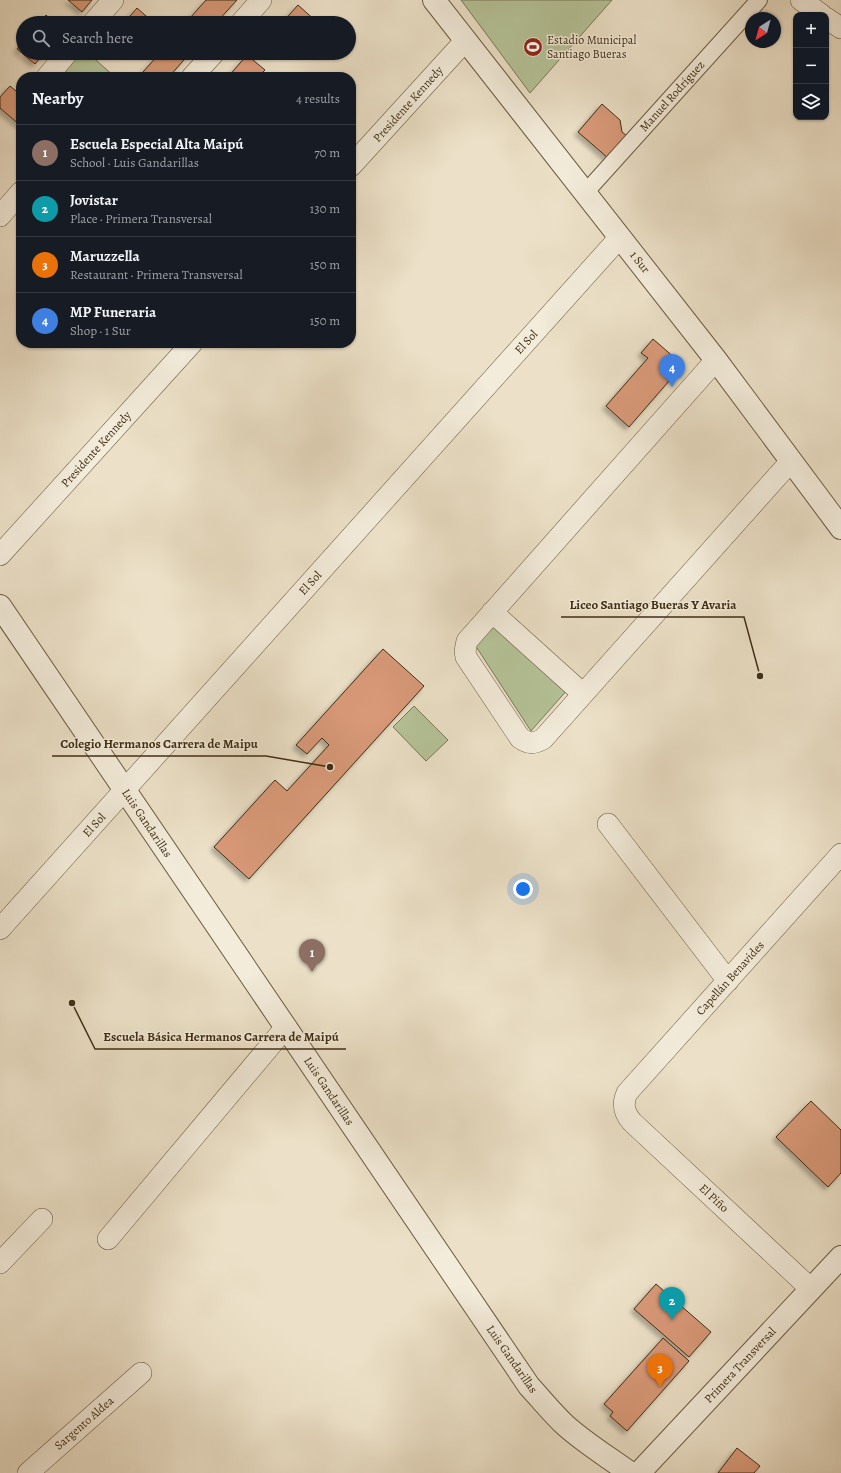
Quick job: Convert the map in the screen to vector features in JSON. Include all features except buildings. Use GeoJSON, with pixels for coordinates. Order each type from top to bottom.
{"type":"FeatureCollection","features":[{"type":"Feature","properties":{"kind":"street"},"geometry":{"type":"LineString","coordinates":[[99,16],[113,0]]}},
{"type":"Feature","properties":{"kind":"street"},"geometry":{"type":"LineString","coordinates":[[246,16],[261,0]]}},
{"type":"Feature","properties":{"kind":"street","name":"1 Sur"},"geometry":{"type":"LineString","coordinates":[[434,0],[716,360],[841,528]]}},
{"type":"Feature","properties":{"kind":"street","name":"Manuel Rodríguez"},"geometry":{"type":"LineString","coordinates":[[585,192],[759,0]]}},
{"type":"Feature","properties":{"kind":"street"},"geometry":{"type":"LineString","coordinates":[[801,0],[818,12]]}},
{"type":"Feature","properties":{"kind":"street"},"geometry":{"type":"LineString","coordinates":[[829,20],[841,28]]}},
{"type":"Feature","properties":{"kind":"street","name":"Presidente Kennedy"},"geometry":{"type":"LineString","coordinates":[[356,161],[465,41]]}},
{"type":"Feature","properties":{"kind":"street"},"geometry":{"type":"LineString","coordinates":[[51,72],[61,60]]}},
{"type":"Feature","properties":{"kind":"street"},"geometry":{"type":"LineString","coordinates":[[197,72],[208,60]]}},
{"type":"Feature","properties":{"kind":"street"},"geometry":{"type":"LineString","coordinates":[[0,216],[16,198]]}},
{"type":"Feature","properties":{"kind":"street","name":"El Sol"},"geometry":{"type":"LineString","coordinates":[[0,930],[620,237]]}},
{"type":"Feature","properties":{"kind":"street","name":"Presidente Kennedy"},"geometry":{"type":"LineString","coordinates":[[0,555],[187,348]]}},
{"type":"Feature","properties":{"kind":"street"},"geometry":{"type":"LineString","coordinates":[[716,360],[467,641],[465,650],[466,657],[520,738],[525,742],[531,743],[543,739],[791,461]]}},
{"type":"Feature","properties":{"kind":"street","name":"Luis Gandarillas"},"geometry":{"type":"LineString","coordinates":[[0,606],[530,1386],[548,1408],[565,1425],[584,1441],[630,1473]]}},
{"type":"Feature","properties":{"kind":"street"},"geometry":{"type":"LineString","coordinates":[[492,612],[583,694]]}},
{"type":"Feature","properties":{"kind":"street"},"geometry":{"type":"LineString","coordinates":[[608,824],[728,980]]}},
{"type":"Feature","properties":{"kind":"street","name":"Capellán Benavides"},"geometry":{"type":"LineString","coordinates":[[624,1104],[627,1093],[841,854]]}},
{"type":"Feature","properties":{"kind":"street"},"geometry":{"type":"LineString","coordinates":[[108,1239],[286,1027]]}},
{"type":"Feature","properties":{"kind":"street","name":"El Piño"},"geometry":{"type":"LineString","coordinates":[[624,1104],[624,1110],[627,1117],[632,1122],[812,1289]]}},
{"type":"Feature","properties":{"kind":"street"},"geometry":{"type":"LineString","coordinates":[[0,1263],[42,1219]]}},
{"type":"Feature","properties":{"kind":"street","name":"Primera Transversal"},"geometry":{"type":"LineString","coordinates":[[639,1473],[841,1257]]}},
{"type":"Feature","properties":{"kind":"street","name":"Sargento Aldea"},"geometry":{"type":"LineString","coordinates":[[28,1473],[141,1373]]}},
{"type":"Feature","properties":{"kind":"green space","name":"Estadio Municipal Santiago Bueras"},"geometry":{"type":"Polygon","coordinates":[[[461,0],[612,0],[530,93],[461,0]]]}},
{"type":"Feature","properties":{"kind":"green space"},"geometry":{"type":"Polygon","coordinates":[[[73,60],[96,60],[109,72],[62,72],[73,60]]]}},
{"type":"Feature","properties":{"kind":"green space"},"geometry":{"type":"Polygon","coordinates":[[[493,619],[568,689],[531,731],[473,642],[493,619]]]}},
{"type":"Feature","properties":{"kind":"green space"},"geometry":{"type":"Polygon","coordinates":[[[414,706],[448,740],[426,761],[393,727],[414,706]]]}},
{"type":"Feature","properties":{"kind":"place","name":"Estadio Municipal Santiago Bueras"},"geometry":{"type":"Point","coordinates":[533,47]}},
{"type":"Feature","properties":{"kind":"place","name":"MP Funeraria"},"geometry":{"type":"Point","coordinates":[672,387]}},
{"type":"Feature","properties":{"kind":"place","name":"Liceo Santiago Bueras Y Avaria"},"geometry":{"type":"Point","coordinates":[760,676]}},
{"type":"Feature","properties":{"kind":"place","name":"Colegio Hermanos Carrera de Maipu"},"geometry":{"type":"Point","coordinates":[330,767]}},
{"type":"Feature","properties":{"kind":"place","name":"Escuela Especial Alta Maipú"},"geometry":{"type":"Point","coordinates":[312,972]}},
{"type":"Feature","properties":{"kind":"place","name":"Escuela Básica Hermanos Carrera de Maipú"},"geometry":{"type":"Point","coordinates":[72,1003]}},
{"type":"Feature","properties":{"kind":"place","name":"Jovistar"},"geometry":{"type":"Point","coordinates":[672,1320]}},
{"type":"Feature","properties":{"kind":"place","name":"Maruzzella"},"geometry":{"type":"Point","coordinates":[660,1387]}}]}
